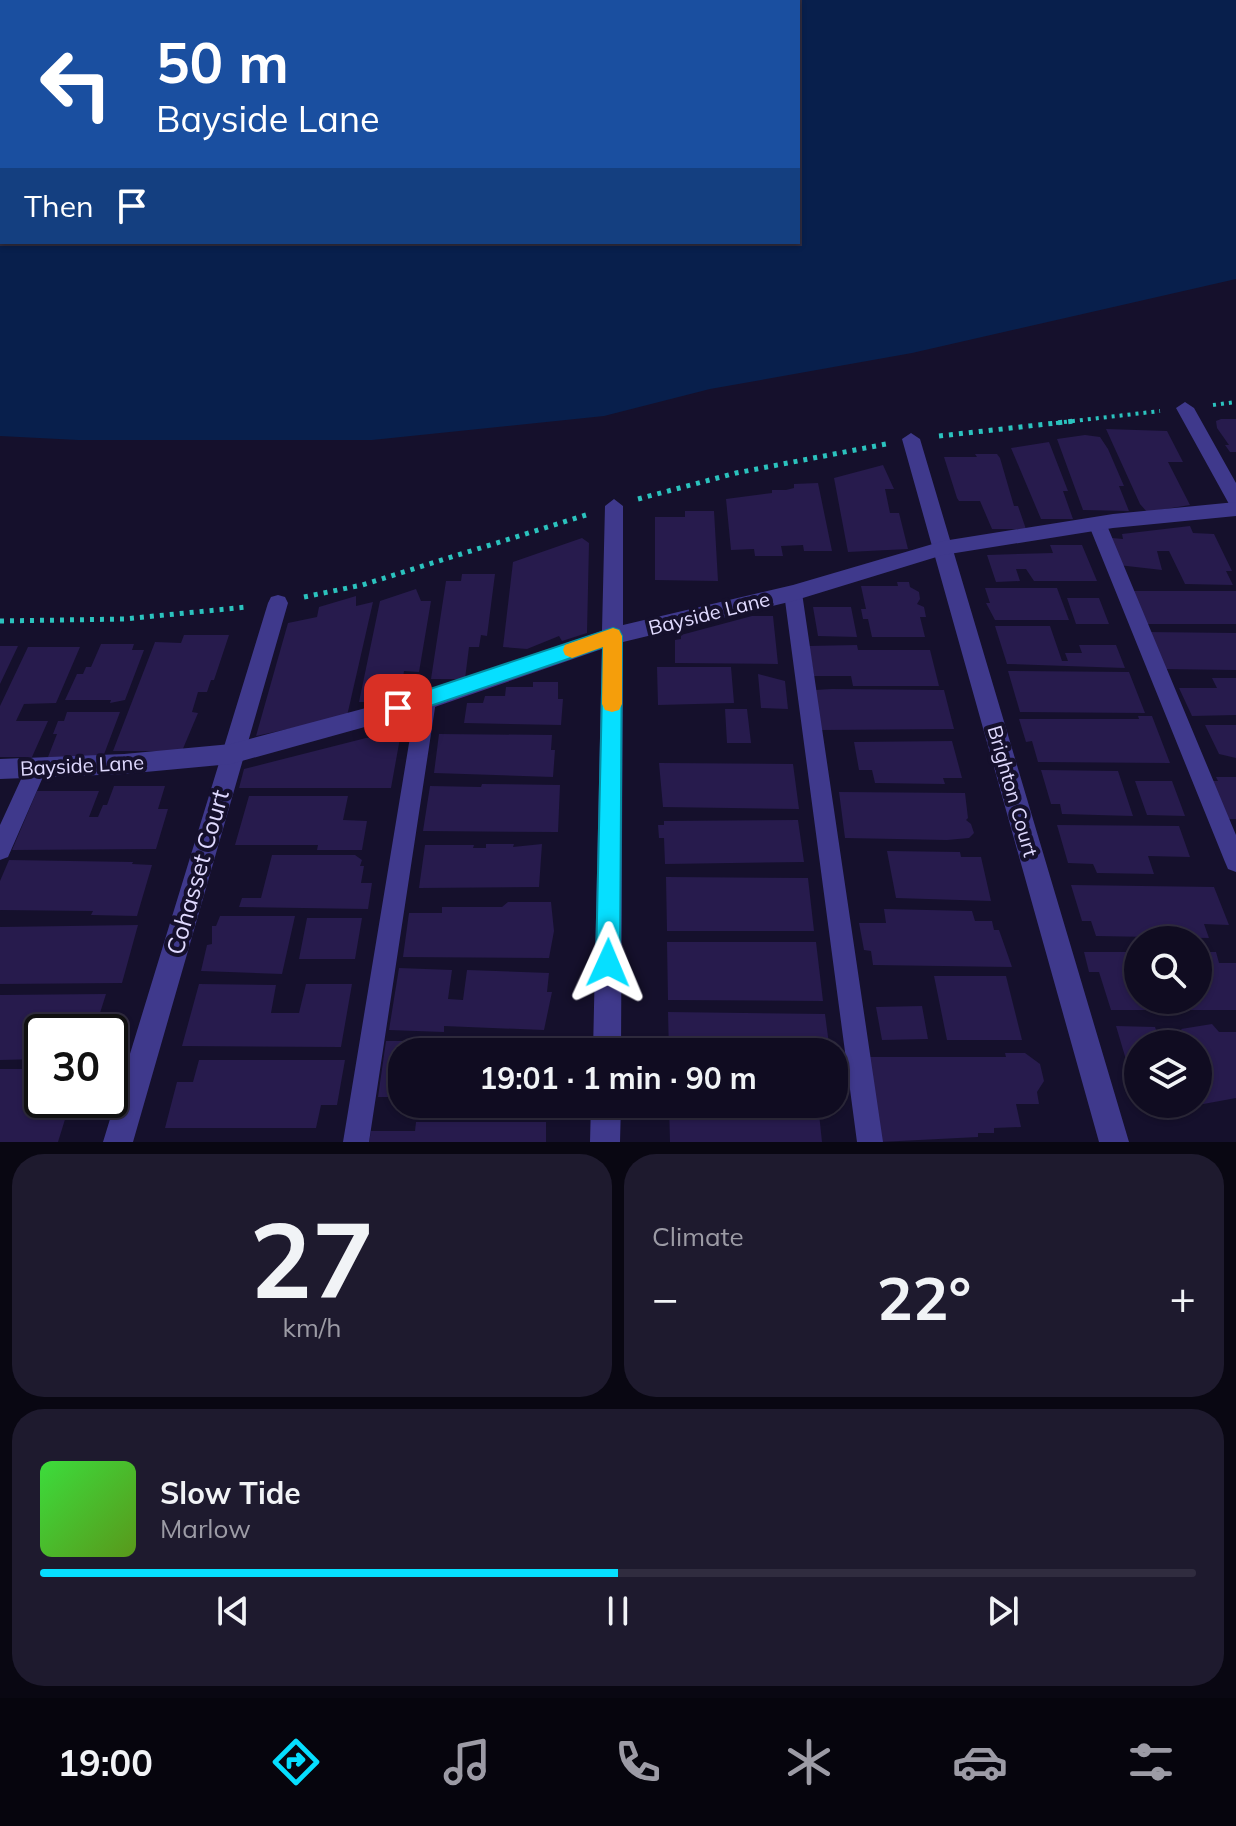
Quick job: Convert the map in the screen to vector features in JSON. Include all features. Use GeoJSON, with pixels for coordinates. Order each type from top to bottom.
{"type":"FeatureCollection","features":[{"type":"Feature","properties":{"kind":"street"},"geometry":{"type":"LineString","coordinates":[[1185,408],[1236,499]]}},
{"type":"Feature","properties":{"kind":"street","name":"Brighton Court"},"geometry":{"type":"LineString","coordinates":[[911,439],[1114,1142]]}},
{"type":"Feature","properties":{"kind":"street"},"geometry":{"type":"LineString","coordinates":[[607,1038],[614,506]]}},
{"type":"Feature","properties":{"kind":"street","name":"Bayside Lane"},"geometry":{"type":"LineString","coordinates":[[0,769],[35,770],[231,754],[426,701],[613,636],[793,593],[943,548],[1097,523],[1236,509]]}},
{"type":"Feature","properties":{"kind":"street","name":"Cohasset Court"},"geometry":{"type":"LineString","coordinates":[[118,1142],[278,603]]}},
{"type":"Feature","properties":{"kind":"street"},"geometry":{"type":"LineString","coordinates":[[605,1142],[606,1118]]}},
{"type":"Feature","properties":{"kind":"lane"},"geometry":{"type":"LineString","coordinates":[[1097,523],[1236,862]]}},
{"type":"Feature","properties":{"kind":"lane"},"geometry":{"type":"LineString","coordinates":[[793,593],[870,1142]]}},
{"type":"Feature","properties":{"kind":"lane"},"geometry":{"type":"LineString","coordinates":[[356,1142],[426,701]]}},
{"type":"Feature","properties":{"kind":"lane"},"geometry":{"type":"LineString","coordinates":[[0,850],[35,770]]}},
{"type":"Feature","properties":{"kind":"water"},"geometry":{"type":"Polygon","coordinates":[[[800,0],[1236,0],[1236,279],[912,353],[710,389],[604,416],[372,440],[78,440],[0,436],[0,244],[800,244],[800,0]]]}},
{"type":"Feature","properties":{"kind":"building"},"geometry":{"type":"Polygon","coordinates":[[[1236,419],[1236,452],[1230,452],[1225,445],[1229,445],[1217,428],[1216,421],[1236,419]]]}},
{"type":"Feature","properties":{"kind":"building"},"geometry":{"type":"Polygon","coordinates":[[[1106,429],[1167,431],[1183,462],[1168,462],[1190,505],[1147,512],[1140,504],[1106,429]]]}},
{"type":"Feature","properties":{"kind":"building"},"geometry":{"type":"Polygon","coordinates":[[[1085,435],[1100,437],[1108,449],[1124,486],[1119,486],[1129,511],[1083,510],[1057,439],[1085,435]]]}},
{"type":"Feature","properties":{"kind":"building"},"geometry":{"type":"Polygon","coordinates":[[[1049,442],[1068,491],[1063,491],[1073,519],[1041,519],[1011,448],[1049,442]]]}},
{"type":"Feature","properties":{"kind":"building"},"geometry":{"type":"Polygon","coordinates":[[[975,454],[997,454],[1000,458],[1014,506],[1018,506],[1026,529],[992,529],[980,501],[959,501],[944,457],[977,457],[975,454]]]}},
{"type":"Feature","properties":{"kind":"building"},"geometry":{"type":"Polygon","coordinates":[[[883,465],[894,489],[885,489],[890,513],[899,513],[908,549],[848,552],[834,478],[883,465]]]}},
{"type":"Feature","properties":{"kind":"building"},"geometry":{"type":"Polygon","coordinates":[[[818,483],[832,551],[804,551],[803,545],[781,546],[783,556],[755,556],[754,549],[731,550],[726,499],[786,490],[794,488],[794,484],[818,483]]]}},
{"type":"Feature","properties":{"kind":"building"},"geometry":{"type":"Polygon","coordinates":[[[685,511],[714,511],[718,581],[655,580],[655,517],[685,517],[685,511]]]}},
{"type":"Feature","properties":{"kind":"building"},"geometry":{"type":"Polygon","coordinates":[[[1190,526],[1193,533],[1214,534],[1232,571],[1226,571],[1233,585],[1185,584],[1169,551],[1157,551],[1162,570],[1118,565],[1112,538],[1123,539],[1122,534],[1190,526]]]}},
{"type":"Feature","properties":{"kind":"building"},"geometry":{"type":"Polygon","coordinates":[[[582,538],[589,543],[587,633],[562,641],[559,636],[527,649],[503,647],[513,562],[582,538]]]}},
{"type":"Feature","properties":{"kind":"building"},"geometry":{"type":"Polygon","coordinates":[[[1050,545],[1082,545],[1097,581],[1034,581],[1026,569],[1016,569],[1020,581],[996,582],[987,555],[1053,553],[1050,545]]]}},
{"type":"Feature","properties":{"kind":"building"},"geometry":{"type":"Polygon","coordinates":[[[462,574],[495,574],[487,636],[481,635],[479,647],[469,647],[465,679],[431,679],[446,581],[461,581],[462,574]]]}},
{"type":"Feature","properties":{"kind":"building"},"geometry":{"type":"Polygon","coordinates":[[[897,582],[909,582],[910,587],[919,592],[917,604],[924,607],[926,617],[920,617],[925,637],[872,637],[868,619],[863,619],[861,609],[866,609],[861,586],[898,586],[897,582]]]}},
{"type":"Feature","properties":{"kind":"building"},"geometry":{"type":"Polygon","coordinates":[[[985,588],[1057,588],[1069,620],[995,620],[986,603],[990,603],[985,588]]]}},
{"type":"Feature","properties":{"kind":"building"},"geometry":{"type":"Polygon","coordinates":[[[416,589],[421,601],[431,601],[419,672],[404,671],[399,702],[359,702],[380,601],[416,589]]]}},
{"type":"Feature","properties":{"kind":"building"},"geometry":{"type":"Polygon","coordinates":[[[1129,591],[1236,591],[1236,624],[1143,624],[1129,591]]]}},
{"type":"Feature","properties":{"kind":"building"},"geometry":{"type":"Polygon","coordinates":[[[356,596],[356,606],[373,602],[347,716],[256,736],[288,623],[317,617],[319,607],[356,596]]]}},
{"type":"Feature","properties":{"kind":"building"},"geometry":{"type":"Polygon","coordinates":[[[1067,598],[1099,598],[1109,624],[1076,624],[1067,598]]]}},
{"type":"Feature","properties":{"kind":"building"},"geometry":{"type":"Polygon","coordinates":[[[813,607],[851,607],[857,637],[818,636],[813,607]]]}},
{"type":"Feature","properties":{"kind":"building"},"geometry":{"type":"Polygon","coordinates":[[[752,616],[773,616],[778,664],[675,663],[675,640],[681,639],[681,635],[752,616]]]}},
{"type":"Feature","properties":{"kind":"building"},"geometry":{"type":"Polygon","coordinates":[[[995,626],[1050,626],[1062,661],[1068,661],[1065,653],[1082,653],[1079,645],[1116,645],[1125,668],[1007,664],[995,626]]]}},
{"type":"Feature","properties":{"kind":"building"},"geometry":{"type":"Polygon","coordinates":[[[1147,632],[1236,633],[1236,670],[1162,669],[1147,632]]]}},
{"type":"Feature","properties":{"kind":"building"},"geometry":{"type":"Polygon","coordinates":[[[184,635],[229,635],[214,680],[211,680],[207,692],[198,692],[192,712],[198,713],[182,751],[113,751],[155,642],[181,643],[184,635]]]}},
{"type":"Feature","properties":{"kind":"building"},"geometry":{"type":"Polygon","coordinates":[[[101,644],[134,644],[132,650],[144,650],[125,700],[110,703],[111,700],[65,700],[77,674],[83,674],[86,667],[91,667],[101,644]]]}},
{"type":"Feature","properties":{"kind":"building"},"geometry":{"type":"Polygon","coordinates":[[[857,645],[858,650],[930,650],[939,686],[853,686],[851,676],[814,676],[809,646],[857,645]]]}},
{"type":"Feature","properties":{"kind":"building"},"geometry":{"type":"Polygon","coordinates":[[[0,646],[18,646],[0,684],[0,646]]]}},
{"type":"Feature","properties":{"kind":"building"},"geometry":{"type":"Polygon","coordinates":[[[28,647],[80,647],[56,703],[24,704],[16,721],[48,721],[32,757],[0,757],[0,706],[28,647]]]}},
{"type":"Feature","properties":{"kind":"building"},"geometry":{"type":"Polygon","coordinates":[[[657,667],[731,667],[734,703],[658,705],[657,667]]]}},
{"type":"Feature","properties":{"kind":"building"},"geometry":{"type":"Polygon","coordinates":[[[1008,671],[1129,672],[1145,713],[1020,712],[1008,671]]]}},
{"type":"Feature","properties":{"kind":"building"},"geometry":{"type":"Polygon","coordinates":[[[758,674],[785,681],[788,709],[761,708],[758,674]]]}},
{"type":"Feature","properties":{"kind":"building"},"geometry":{"type":"Polygon","coordinates":[[[1212,678],[1236,678],[1236,715],[1192,716],[1179,688],[1217,688],[1212,678]]]}},
{"type":"Feature","properties":{"kind":"building"},"geometry":{"type":"Polygon","coordinates":[[[533,682],[558,682],[558,699],[563,699],[561,725],[464,723],[467,703],[483,703],[485,696],[505,696],[506,687],[533,687],[533,682]]]}},
{"type":"Feature","properties":{"kind":"building"},"geometry":{"type":"Polygon","coordinates":[[[815,690],[944,690],[954,729],[821,730],[815,690]]]}},
{"type":"Feature","properties":{"kind":"building"},"geometry":{"type":"Polygon","coordinates":[[[725,709],[747,709],[751,743],[727,743],[725,709]]]}},
{"type":"Feature","properties":{"kind":"building"},"geometry":{"type":"Polygon","coordinates":[[[67,712],[120,712],[103,757],[48,757],[57,734],[53,734],[58,721],[64,721],[67,712]]]}},
{"type":"Feature","properties":{"kind":"building"},"geometry":{"type":"Polygon","coordinates":[[[1138,716],[1152,716],[1170,763],[1038,762],[1032,741],[1026,742],[1019,719],[1139,719],[1138,716]]]}},
{"type":"Feature","properties":{"kind":"building"},"geometry":{"type":"Polygon","coordinates":[[[1205,725],[1236,725],[1236,758],[1219,754],[1205,725]]]}},
{"type":"Feature","properties":{"kind":"building"},"geometry":{"type":"Polygon","coordinates":[[[439,734],[552,735],[551,750],[555,750],[553,777],[434,773],[439,734]]]}},
{"type":"Feature","properties":{"kind":"building"},"geometry":{"type":"Polygon","coordinates":[[[366,738],[400,738],[391,788],[239,788],[244,769],[366,738]]]}},
{"type":"Feature","properties":{"kind":"building"},"geometry":{"type":"Polygon","coordinates":[[[952,741],[962,778],[943,778],[945,784],[875,783],[872,770],[859,770],[854,742],[952,741]]]}},
{"type":"Feature","properties":{"kind":"building"},"geometry":{"type":"Polygon","coordinates":[[[659,763],[793,764],[799,809],[663,807],[659,763]]]}},
{"type":"Feature","properties":{"kind":"building"},"geometry":{"type":"Polygon","coordinates":[[[1041,770],[1118,771],[1133,816],[1062,814],[1060,804],[1051,804],[1041,770]]]}},
{"type":"Feature","properties":{"kind":"building"},"geometry":{"type":"Polygon","coordinates":[[[1216,777],[1236,777],[1236,819],[1224,819],[1209,781],[1218,781],[1216,777]]]}},
{"type":"Feature","properties":{"kind":"building"},"geometry":{"type":"Polygon","coordinates":[[[1135,781],[1172,781],[1185,816],[1147,815],[1135,781]]]}},
{"type":"Feature","properties":{"kind":"building"},"geometry":{"type":"Polygon","coordinates":[[[482,784],[560,785],[558,832],[423,831],[430,786],[481,787],[482,784]]]}},
{"type":"Feature","properties":{"kind":"building"},"geometry":{"type":"Polygon","coordinates":[[[114,786],[165,786],[158,809],[168,809],[156,849],[12,850],[37,791],[99,791],[89,817],[98,817],[103,805],[107,805],[114,786]]]}},
{"type":"Feature","properties":{"kind":"building"},"geometry":{"type":"Polygon","coordinates":[[[839,792],[965,793],[966,820],[974,833],[969,838],[947,840],[845,838],[839,792]]]}},
{"type":"Feature","properties":{"kind":"building"},"geometry":{"type":"Polygon","coordinates":[[[249,796],[348,796],[343,820],[367,821],[362,850],[317,850],[318,845],[235,845],[249,796]]]}},
{"type":"Feature","properties":{"kind":"building"},"geometry":{"type":"Polygon","coordinates":[[[798,820],[804,862],[665,864],[664,838],[659,838],[658,825],[664,825],[664,821],[798,820]]]}},
{"type":"Feature","properties":{"kind":"building"},"geometry":{"type":"Polygon","coordinates":[[[1057,825],[1179,826],[1190,857],[1148,856],[1154,874],[1097,873],[1093,864],[1068,863],[1057,825]]]}},
{"type":"Feature","properties":{"kind":"building"},"geometry":{"type":"Polygon","coordinates":[[[486,844],[514,844],[513,847],[542,844],[539,887],[419,888],[425,845],[474,845],[473,848],[486,848],[486,844]]]}},
{"type":"Feature","properties":{"kind":"building"},"geometry":{"type":"Polygon","coordinates":[[[887,851],[960,852],[961,857],[981,857],[991,901],[896,898],[887,851]]]}},
{"type":"Feature","properties":{"kind":"building"},"geometry":{"type":"Polygon","coordinates":[[[272,855],[355,855],[362,860],[360,866],[364,866],[361,883],[372,883],[368,909],[239,907],[242,898],[261,898],[272,855]]]}},
{"type":"Feature","properties":{"kind":"building"},"geometry":{"type":"Polygon","coordinates":[[[9,860],[152,865],[137,916],[91,915],[93,911],[0,910],[0,881],[9,860]]]}},
{"type":"Feature","properties":{"kind":"building"},"geometry":{"type":"Polygon","coordinates":[[[666,877],[808,878],[814,931],[667,931],[666,877]]]}},
{"type":"Feature","properties":{"kind":"building"},"geometry":{"type":"Polygon","coordinates":[[[1071,885],[1214,887],[1229,925],[1124,926],[1124,936],[1096,936],[1091,921],[1082,921],[1071,885]]]}},
{"type":"Feature","properties":{"kind":"building"},"geometry":{"type":"Polygon","coordinates":[[[508,902],[551,902],[554,931],[549,958],[403,957],[409,913],[442,913],[442,907],[502,907],[508,902]]]}},
{"type":"Feature","properties":{"kind":"building"},"geometry":{"type":"Polygon","coordinates":[[[884,909],[972,911],[975,921],[992,921],[994,930],[999,930],[1012,967],[873,965],[871,951],[864,950],[859,923],[886,923],[884,909]]]}},
{"type":"Feature","properties":{"kind":"building"},"geometry":{"type":"Polygon","coordinates":[[[220,916],[295,916],[282,974],[201,971],[207,945],[212,944],[212,926],[216,926],[220,916]]]}},
{"type":"Feature","properties":{"kind":"building"},"geometry":{"type":"Polygon","coordinates":[[[307,918],[362,918],[355,959],[299,959],[307,918]]]}},
{"type":"Feature","properties":{"kind":"building"},"geometry":{"type":"Polygon","coordinates":[[[138,925],[122,983],[0,984],[0,927],[138,925]]]}},
{"type":"Feature","properties":{"kind":"building"},"geometry":{"type":"Polygon","coordinates":[[[667,942],[816,942],[823,1001],[668,1000],[667,942]]]}},
{"type":"Feature","properties":{"kind":"building"},"geometry":{"type":"Polygon","coordinates":[[[1084,952],[1124,952],[1124,1010],[1111,1010],[1099,972],[1089,972],[1084,952]]]}},
{"type":"Feature","properties":{"kind":"building"},"geometry":{"type":"Polygon","coordinates":[[[1212,952],[1216,952],[1219,963],[1236,963],[1236,1010],[1212,1010],[1212,952]]]}},
{"type":"Feature","properties":{"kind":"building"},"geometry":{"type":"Polygon","coordinates":[[[399,968],[452,970],[448,999],[463,1000],[467,970],[549,973],[547,992],[552,992],[544,1030],[444,1026],[444,1032],[389,1030],[399,968]]]}},
{"type":"Feature","properties":{"kind":"building"},"geometry":{"type":"Polygon","coordinates":[[[934,976],[1006,976],[1022,1040],[947,1040],[934,976]]]}},
{"type":"Feature","properties":{"kind":"building"},"geometry":{"type":"Polygon","coordinates":[[[199,984],[276,985],[271,1013],[299,1013],[306,984],[352,984],[341,1047],[182,1046],[199,984]]]}},
{"type":"Feature","properties":{"kind":"building"},"geometry":{"type":"Polygon","coordinates":[[[106,994],[100,1014],[24,1014],[24,1059],[0,1060],[0,995],[106,994]]]}},
{"type":"Feature","properties":{"kind":"building"},"geometry":{"type":"Polygon","coordinates":[[[922,1006],[928,1039],[882,1040],[876,1007],[922,1006]]]}},
{"type":"Feature","properties":{"kind":"building"},"geometry":{"type":"Polygon","coordinates":[[[668,1012],[825,1014],[828,1038],[669,1038],[668,1012]]]}},
{"type":"Feature","properties":{"kind":"building"},"geometry":{"type":"Polygon","coordinates":[[[1212,1024],[1219,1032],[1236,1032],[1236,1098],[1212,1102],[1212,1030],[1181,1029],[1212,1024]]]}},
{"type":"Feature","properties":{"kind":"building"},"geometry":{"type":"Polygon","coordinates":[[[1116,1026],[1155,1027],[1156,1030],[1124,1030],[1124,1053],[1116,1026]]]}},
{"type":"Feature","properties":{"kind":"building"},"geometry":{"type":"Polygon","coordinates":[[[386,1041],[388,1041],[388,1097],[378,1097],[386,1041]]]}},
{"type":"Feature","properties":{"kind":"building"},"geometry":{"type":"Polygon","coordinates":[[[1005,1053],[1025,1053],[1040,1064],[1044,1081],[1037,1092],[1039,1104],[1016,1104],[1021,1127],[994,1128],[994,1133],[978,1133],[978,1137],[880,1142],[867,1057],[1006,1057],[1005,1053]]]}},
{"type":"Feature","properties":{"kind":"building"},"geometry":{"type":"Polygon","coordinates":[[[199,1060],[345,1060],[337,1105],[321,1105],[316,1128],[165,1128],[177,1082],[193,1082],[199,1060]]]}},
{"type":"Feature","properties":{"kind":"building"},"geometry":{"type":"Polygon","coordinates":[[[0,1069],[24,1069],[24,1118],[65,1118],[58,1142],[0,1142],[0,1069]]]}},
{"type":"Feature","properties":{"kind":"building"},"geometry":{"type":"Polygon","coordinates":[[[669,1118],[819,1118],[822,1142],[670,1142],[669,1118]]]}},
{"type":"Feature","properties":{"kind":"building"},"geometry":{"type":"Polygon","coordinates":[[[416,1122],[546,1122],[546,1142],[369,1142],[371,1131],[415,1131],[416,1122]]]}},
{"type":"Feature","properties":{"kind":"slow traffic"},"geometry":{"type":"LineString","coordinates":[[572,650],[613,636],[612,704]]}},
{"type":"Feature","properties":{"kind":"route"},"geometry":{"type":"LineString","coordinates":[[398,708],[613,636],[608,963]]}}]}
